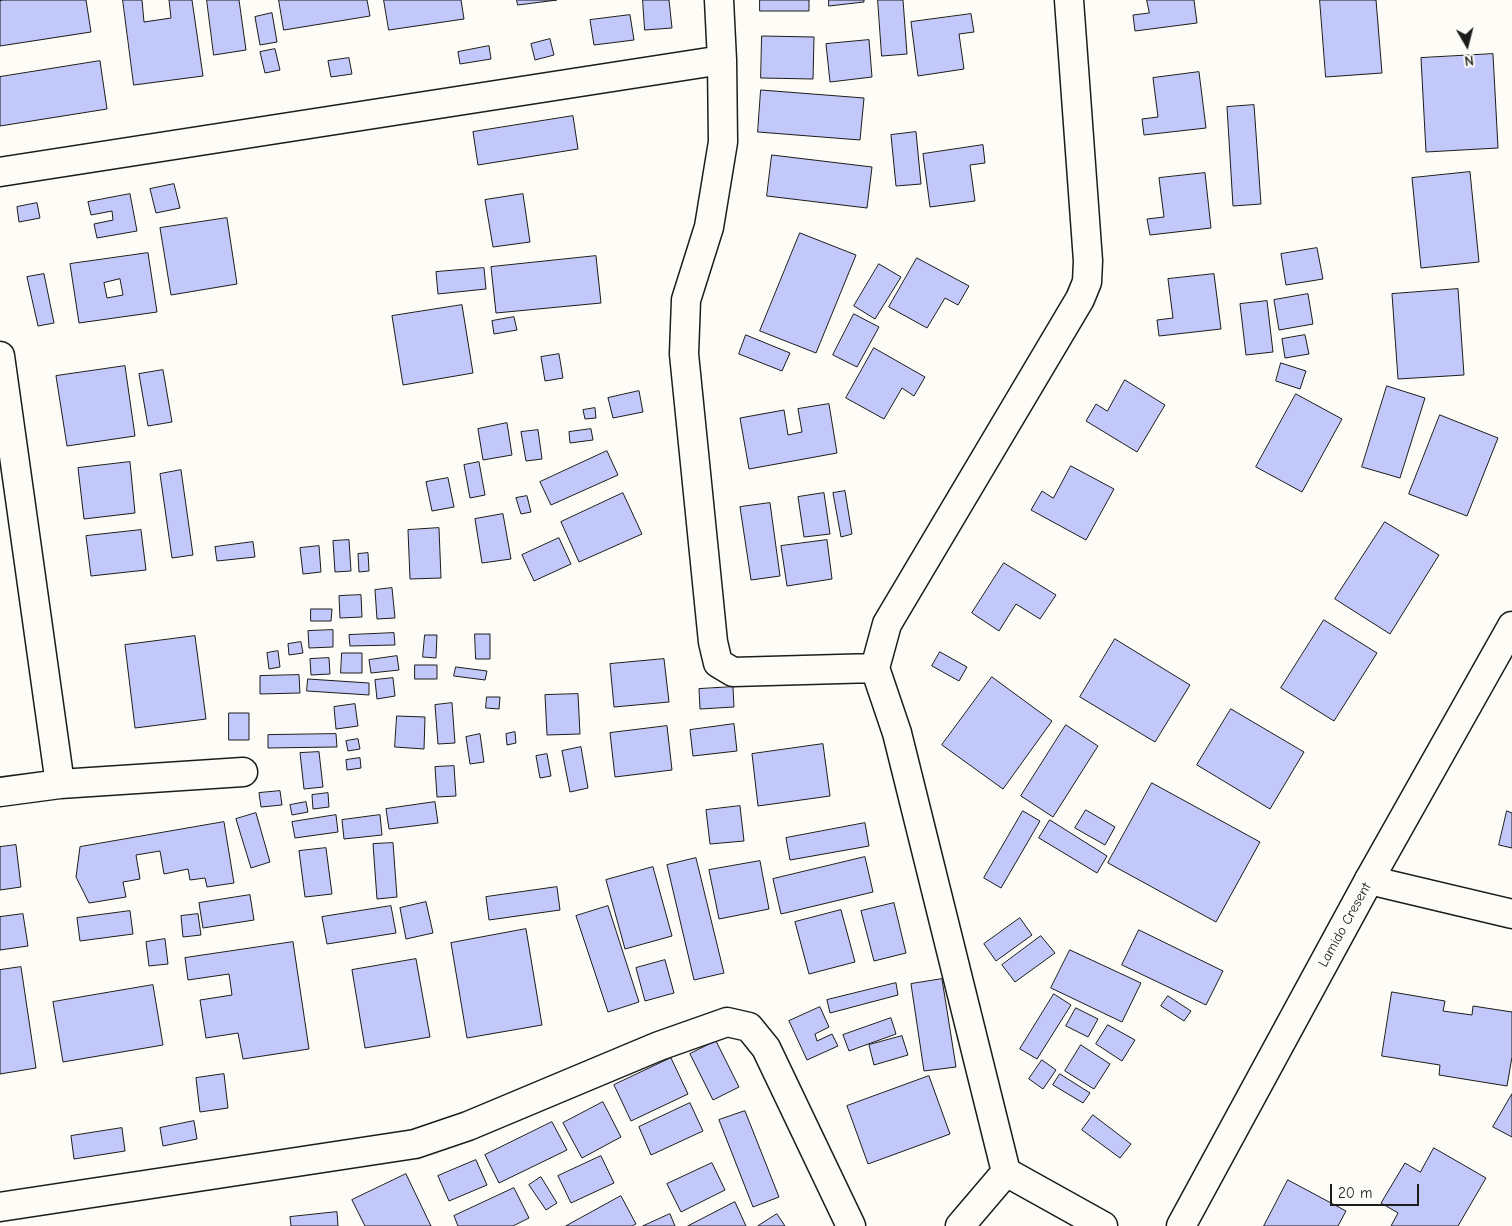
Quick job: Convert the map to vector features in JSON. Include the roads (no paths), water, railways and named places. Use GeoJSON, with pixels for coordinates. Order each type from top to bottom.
{"type":"FeatureCollection","features":[{"type":"Feature","properties":{"kind":"street"},"geometry":{"type":"LineString","coordinates":[[718,0],[722,60],[722,142],[709,227],[686,300],[684,354],[713,642],[718,663],[733,672],[876,668]]}},
{"type":"Feature","properties":{"kind":"street"},"geometry":{"type":"LineString","coordinates":[[1069,0],[1088,260],[1087,282],[1075,308],[888,624],[876,668],[897,733],[1006,1172],[1103,1226]]}},
{"type":"Feature","properties":{"kind":"street"},"geometry":{"type":"LineString","coordinates":[[0,172],[722,60]]}},
{"type":"Feature","properties":{"kind":"street"},"geometry":{"type":"LineString","coordinates":[[0,356],[60,784]]}},
{"type":"Feature","properties":{"kind":"street","name":"Lamido Cresent"},"geometry":{"type":"LineString","coordinates":[[1181,1226],[1369,880],[1512,626]]}},
{"type":"Feature","properties":{"kind":"street"},"geometry":{"type":"LineString","coordinates":[[0,792],[60,784],[242,772]]}},
{"type":"Feature","properties":{"kind":"street"},"geometry":{"type":"LineString","coordinates":[[1369,880],[1512,914]]}},
{"type":"Feature","properties":{"kind":"street"},"geometry":{"type":"LineString","coordinates":[[0,1208],[414,1144],[468,1126],[659,1046],[728,1022],[749,1027],[766,1048],[851,1226]]}},
{"type":"Feature","properties":{"kind":"street"},"geometry":{"type":"LineString","coordinates":[[960,1226],[1006,1172]]}}]}
